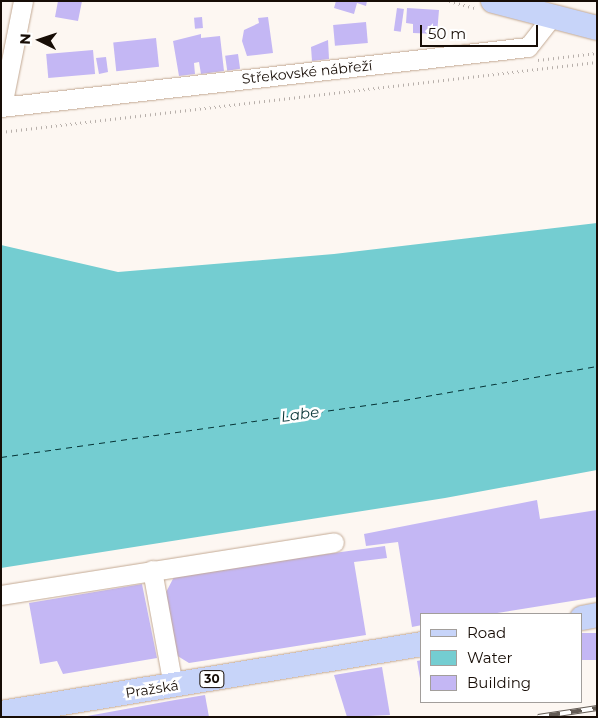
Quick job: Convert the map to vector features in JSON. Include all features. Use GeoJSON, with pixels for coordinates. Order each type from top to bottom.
{"type":"FeatureCollection","features":[{"type":"Feature","properties":{"kind":"main road"},"geometry":{"type":"LineString","coordinates":[[488,6],[597,28]]}},
{"type":"Feature","properties":{"kind":"main road"},"geometry":{"type":"LineString","coordinates":[[583,618],[597,615]]}},
{"type":"Feature","properties":{"kind":"main road","name":"Pražská"},"geometry":{"type":"LineString","coordinates":[[1,713],[420,644]]}},
{"type":"Feature","properties":{"kind":"street"},"geometry":{"type":"LineString","coordinates":[[2,106],[23,1]]}},
{"type":"Feature","properties":{"kind":"street","name":"Střekovské nábřeží"},"geometry":{"type":"LineString","coordinates":[[2,106],[509,49],[537,41],[551,18]]}},
{"type":"Feature","properties":{"kind":"street"},"geometry":{"type":"LineString","coordinates":[[1,595],[334,542]]}},
{"type":"Feature","properties":{"kind":"street"},"geometry":{"type":"LineString","coordinates":[[152,570],[173,685]]}},
{"type":"Feature","properties":{"kind":"path"},"geometry":{"type":"LineString","coordinates":[[449,1],[488,6]]}},
{"type":"Feature","properties":{"kind":"path"},"geometry":{"type":"LineString","coordinates":[[509,49],[512,73]]}},
{"type":"Feature","properties":{"kind":"path"},"geometry":{"type":"LineString","coordinates":[[1,132],[597,62]]}},
{"type":"Feature","properties":{"kind":"water","name":"Labe"},"geometry":{"type":"Polygon","coordinates":[[[597,223],[597,470],[445,498],[1,568],[1,245],[118,272],[334,254],[597,223]]]}},
{"type":"Feature","properties":{"kind":"building"},"geometry":{"type":"Polygon","coordinates":[[[58,1],[82,1],[78,21],[55,17],[58,1]]]}},
{"type":"Feature","properties":{"kind":"building"},"geometry":{"type":"Polygon","coordinates":[[[336,1],[367,1],[366,6],[357,3],[354,14],[334,8],[336,1]]]}},
{"type":"Feature","properties":{"kind":"building"},"geometry":{"type":"Polygon","coordinates":[[[397,8],[404,9],[401,32],[394,31],[397,8]]]}},
{"type":"Feature","properties":{"kind":"building"},"geometry":{"type":"Polygon","coordinates":[[[407,8],[439,10],[437,34],[413,33],[413,24],[406,23],[407,8]]]}},
{"type":"Feature","properties":{"kind":"building"},"geometry":{"type":"Polygon","coordinates":[[[202,17],[203,28],[195,29],[194,18],[202,17]]]}},
{"type":"Feature","properties":{"kind":"building"},"geometry":{"type":"Polygon","coordinates":[[[268,17],[273,53],[247,56],[242,41],[244,30],[259,23],[258,18],[268,17]]]}},
{"type":"Feature","properties":{"kind":"building"},"geometry":{"type":"Polygon","coordinates":[[[366,22],[368,43],[335,46],[333,25],[366,22]]]}},
{"type":"Feature","properties":{"kind":"building"},"geometry":{"type":"Polygon","coordinates":[[[201,34],[201,38],[220,36],[224,71],[201,74],[199,62],[194,63],[195,74],[179,76],[173,41],[201,34]]]}},
{"type":"Feature","properties":{"kind":"building"},"geometry":{"type":"Polygon","coordinates":[[[156,38],[159,67],[116,71],[113,42],[156,38]]]}},
{"type":"Feature","properties":{"kind":"building"},"geometry":{"type":"Polygon","coordinates":[[[328,40],[329,59],[312,61],[311,47],[328,40]]]}},
{"type":"Feature","properties":{"kind":"building"},"geometry":{"type":"Polygon","coordinates":[[[93,50],[95,74],[48,78],[46,54],[93,50]]]}},
{"type":"Feature","properties":{"kind":"building"},"geometry":{"type":"Polygon","coordinates":[[[238,54],[240,69],[227,71],[225,56],[238,54]]]}},
{"type":"Feature","properties":{"kind":"building"},"geometry":{"type":"Polygon","coordinates":[[[106,57],[108,72],[99,74],[96,58],[106,57]]]}},
{"type":"Feature","properties":{"kind":"building"},"geometry":{"type":"Polygon","coordinates":[[[537,500],[540,519],[597,510],[597,597],[497,613],[420,613],[420,625],[412,627],[398,542],[366,546],[364,534],[537,500]]]}},
{"type":"Feature","properties":{"kind":"building"},"geometry":{"type":"Polygon","coordinates":[[[385,546],[387,558],[354,562],[366,635],[189,663],[176,655],[163,598],[175,575],[385,546]]]}},
{"type":"Feature","properties":{"kind":"building"},"geometry":{"type":"Polygon","coordinates":[[[142,584],[157,658],[63,674],[57,661],[40,664],[29,603],[142,584]]]}},
{"type":"Feature","properties":{"kind":"building"},"geometry":{"type":"Polygon","coordinates":[[[583,633],[597,633],[597,660],[583,660],[583,633]]]}},
{"type":"Feature","properties":{"kind":"building"},"geometry":{"type":"Polygon","coordinates":[[[420,660],[420,678],[417,661],[420,660]]]}},
{"type":"Feature","properties":{"kind":"building"},"geometry":{"type":"Polygon","coordinates":[[[382,667],[390,715],[347,717],[334,675],[382,667]]]}},
{"type":"Feature","properties":{"kind":"building"},"geometry":{"type":"Polygon","coordinates":[[[205,695],[209,717],[82,717],[175,700],[205,695]]]}},
{"type":"Feature","properties":{"kind":"ferry route"},"geometry":{"type":"LineString","coordinates":[[1,457],[404,400],[597,366]]}},
{"type":"Feature","properties":{"kind":"railway"},"geometry":{"type":"LineString","coordinates":[[538,717],[597,708]]}}]}
